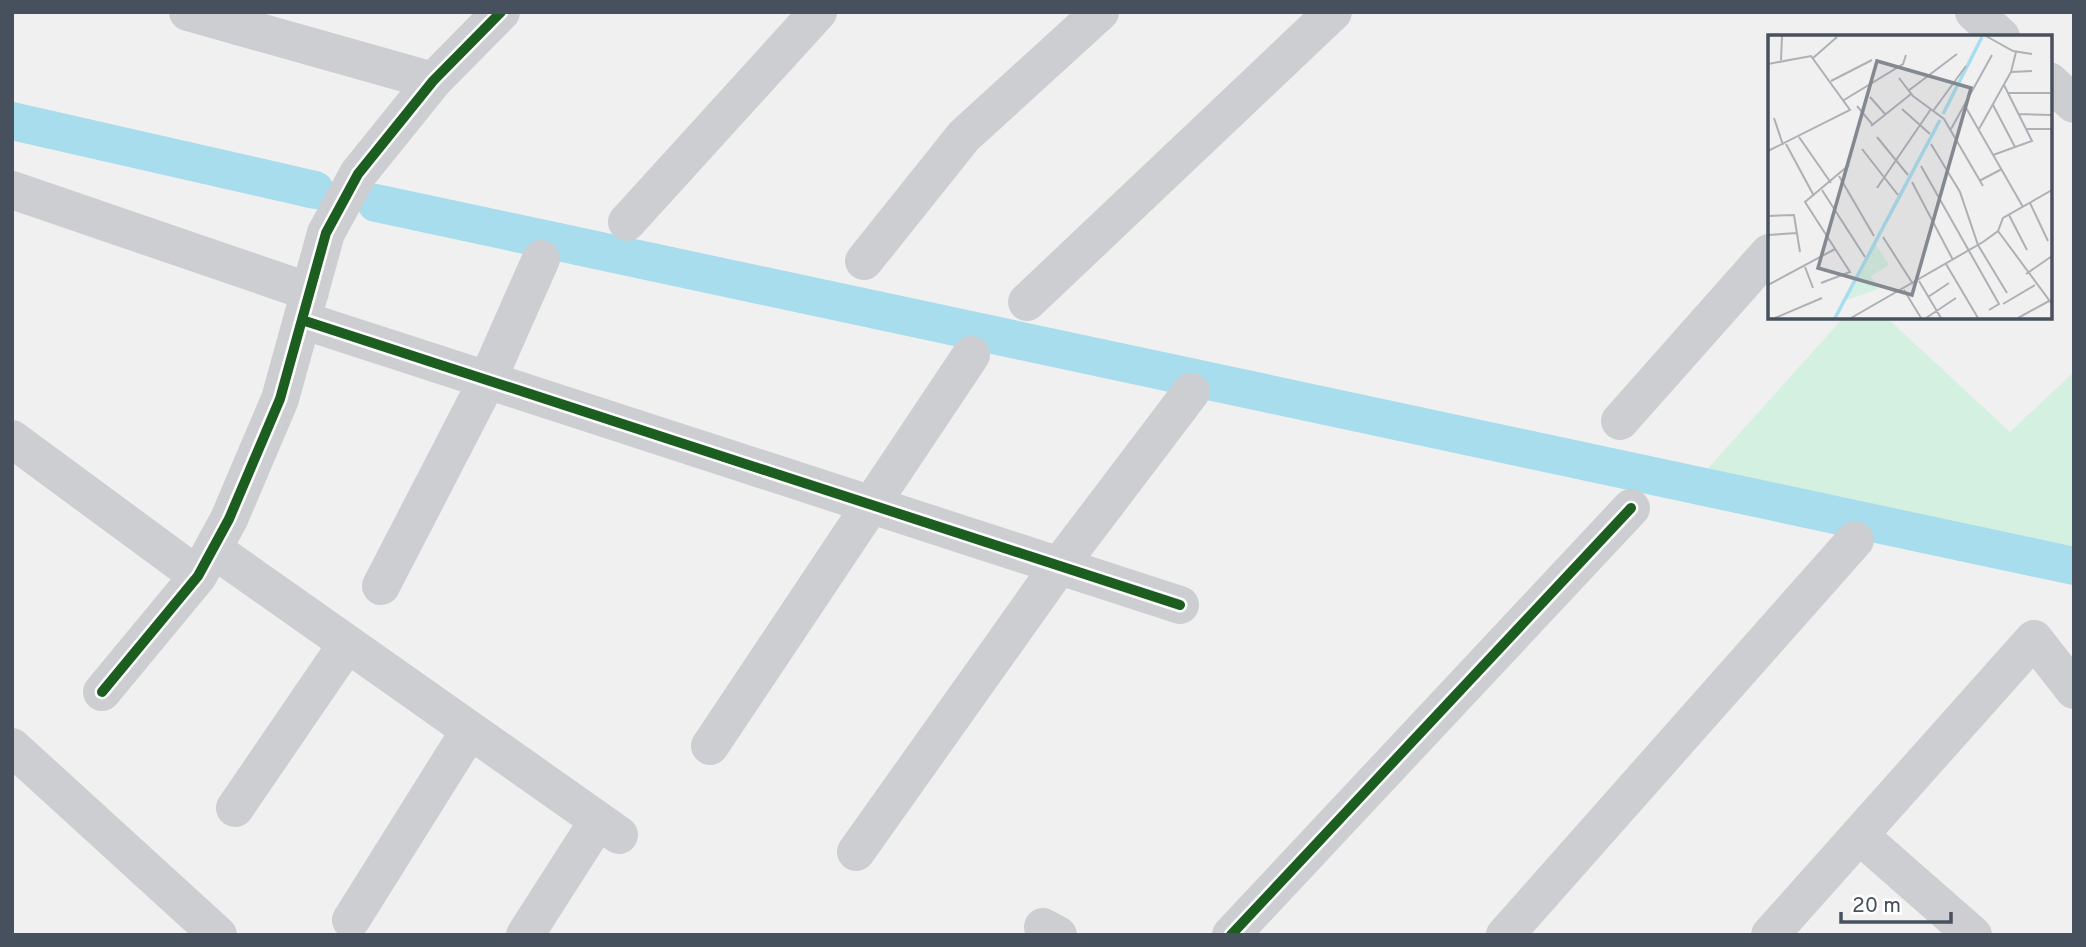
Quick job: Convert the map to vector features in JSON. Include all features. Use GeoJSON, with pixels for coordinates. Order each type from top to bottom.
{"type":"FeatureCollection","features":[{"type":"Feature","properties":{"kind":"street"},"geometry":{"type":"LineString","coordinates":[[188,12],[433,81]]}},
{"type":"Feature","properties":{"kind":"street"},"geometry":{"type":"LineString","coordinates":[[102,692],[205,562],[229,519],[280,399],[326,233],[358,174],[433,81],[500,12]]}},
{"type":"Feature","properties":{"kind":"street"},"geometry":{"type":"LineString","coordinates":[[626,222],[818,12]]}},
{"type":"Feature","properties":{"kind":"street"},"geometry":{"type":"LineString","coordinates":[[864,261],[964,136],[1100,12]]}},
{"type":"Feature","properties":{"kind":"street"},"geometry":{"type":"LineString","coordinates":[[1027,302],[1334,12]]}},
{"type":"Feature","properties":{"kind":"street"},"geometry":{"type":"LineString","coordinates":[[12,190],[487,381],[1180,605]]}},
{"type":"Feature","properties":{"kind":"street"},"geometry":{"type":"LineString","coordinates":[[1620,421],[1768,254]]}},
{"type":"Feature","properties":{"kind":"street"},"geometry":{"type":"LineString","coordinates":[[381,586],[487,381],[541,259]]}},
{"type":"Feature","properties":{"kind":"street"},"geometry":{"type":"LineString","coordinates":[[710,746],[971,355]]}},
{"type":"Feature","properties":{"kind":"street"},"geometry":{"type":"LineString","coordinates":[[856,852],[1059,566],[1191,392]]}},
{"type":"Feature","properties":{"kind":"street"},"geometry":{"type":"LineString","coordinates":[[16,450],[347,644],[608,828],[525,935]]}},
{"type":"Feature","properties":{"kind":"street"},"geometry":{"type":"LineString","coordinates":[[1231,935],[1632,508]]}},
{"type":"Feature","properties":{"kind":"street"},"geometry":{"type":"LineString","coordinates":[[1505,935],[1855,540]]}},
{"type":"Feature","properties":{"kind":"street"},"geometry":{"type":"LineString","coordinates":[[1770,935],[2034,639],[2074,690]]}},
{"type":"Feature","properties":{"kind":"street"},"geometry":{"type":"LineString","coordinates":[[236,807],[347,644]]}},
{"type":"Feature","properties":{"kind":"street"},"geometry":{"type":"LineString","coordinates":[[351,920],[470,730]]}},
{"type":"Feature","properties":{"kind":"street"},"geometry":{"type":"LineString","coordinates":[[12,747],[218,935]]}},
{"type":"Feature","properties":{"kind":"street"},"geometry":{"type":"LineString","coordinates":[[1859,835],[1973,935]]}},
{"type":"Feature","properties":{"kind":"green space"},"geometry":{"type":"Polygon","coordinates":[[[1843,318],[1887,318],[2010,432],[2074,372],[2074,566],[1693,485],[1843,318]]]}},
{"type":"Feature","properties":{"kind":"waterway"},"geometry":{"type":"LineString","coordinates":[[12,121],[315,190]]}},
{"type":"Feature","properties":{"kind":"waterway"},"geometry":{"type":"LineString","coordinates":[[376,203],[2074,566]]}},
{"type":"Feature","properties":{"kind":"cycle path"},"geometry":{"type":"LineString","coordinates":[[102,692],[198,576],[229,519],[280,399],[326,233],[358,174],[433,81],[501,12]]}},
{"type":"Feature","properties":{"kind":"cycle path"},"geometry":{"type":"LineString","coordinates":[[302,320],[1180,605]]}},
{"type":"Feature","properties":{"kind":"cycle path"},"geometry":{"type":"LineString","coordinates":[[1231,935],[1631,508]]}}]}
